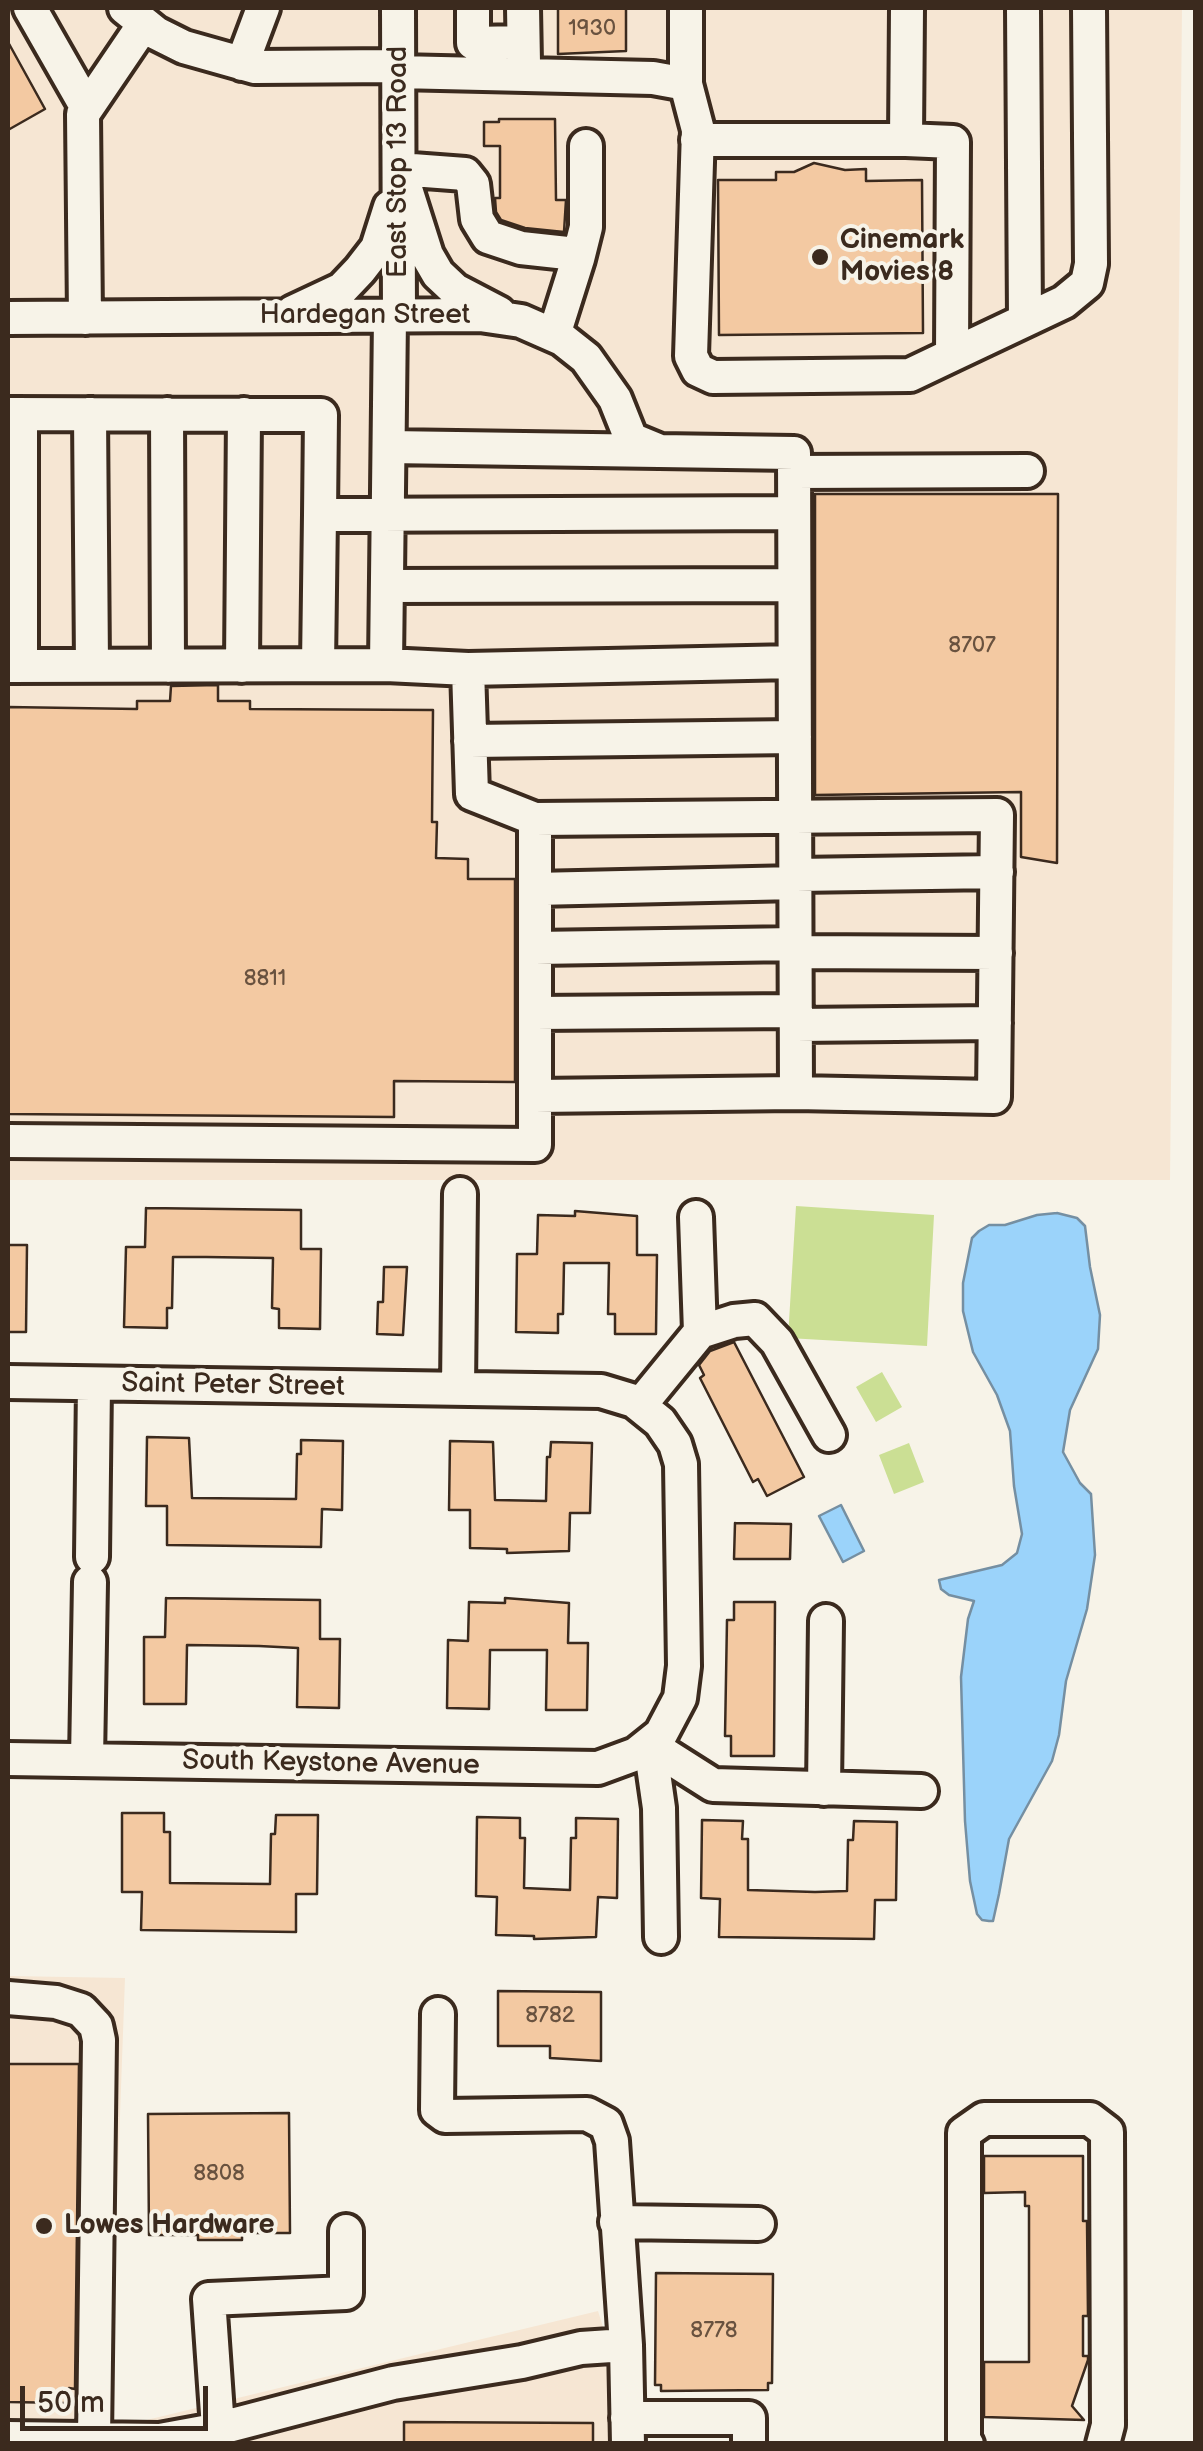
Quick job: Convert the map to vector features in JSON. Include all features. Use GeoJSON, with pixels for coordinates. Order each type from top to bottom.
{"type":"FeatureCollection","features":[{"type":"Feature","properties":{"kind":"street"},"geometry":{"type":"LineString","coordinates":[[30,8],[87,108]]}},
{"type":"Feature","properties":{"kind":"street"},"geometry":{"type":"LineString","coordinates":[[242,64],[263,8]]}},
{"type":"Feature","properties":{"kind":"street","name":"East Stop 13 Road"},"geometry":{"type":"LineString","coordinates":[[386,666],[399,169],[398,8]]}},
{"type":"Feature","properties":{"kind":"street"},"geometry":{"type":"LineString","coordinates":[[473,8],[473,43],[524,58],[686,84]]}},
{"type":"Feature","properties":{"kind":"street"},"geometry":{"type":"LineString","coordinates":[[523,8],[524,58]]}},
{"type":"Feature","properties":{"kind":"street"},"geometry":{"type":"LineString","coordinates":[[686,8],[686,84],[695,112],[697,140],[690,356],[698,370],[714,377],[910,375],[1064,302],[1087,283],[1091,264],[1088,8]]}},
{"type":"Feature","properties":{"kind":"street"},"geometry":{"type":"LineString","coordinates":[[906,140],[907,8]]}},
{"type":"Feature","properties":{"kind":"street"},"geometry":{"type":"LineString","coordinates":[[1023,8],[1025,320]]}},
{"type":"Feature","properties":{"kind":"street"},"geometry":{"type":"LineString","coordinates":[[85,318],[83,114],[134,16],[184,47],[254,66],[398,69],[524,58]]}},
{"type":"Feature","properties":{"kind":"street"},"geometry":{"type":"LineString","coordinates":[[697,140],[953,142],[952,355]]}},
{"type":"Feature","properties":{"kind":"street"},"geometry":{"type":"LineString","coordinates":[[554,335],[586,227],[586,146]]}},
{"type":"Feature","properties":{"kind":"street"},"geometry":{"type":"LineString","coordinates":[[399,169],[466,174],[472,184],[477,219],[488,237],[499,244],[567,252],[578,259]]}},
{"type":"Feature","properties":{"kind":"street"},"geometry":{"type":"LineString","coordinates":[[284,317],[342,289],[360,270],[377,248],[399,169]]}},
{"type":"Feature","properties":{"kind":"street"},"geometry":{"type":"LineString","coordinates":[[399,169],[427,256],[438,274],[455,290],[510,318]]}},
{"type":"Feature","properties":{"kind":"street","name":"Hardegan Street"},"geometry":{"type":"LineString","coordinates":[[8,318],[510,318],[573,347],[596,368],[615,398],[631,440],[660,451]]}},
{"type":"Feature","properties":{"kind":"street"},"geometry":{"type":"LineString","coordinates":[[318,666],[321,415],[14,414],[14,666],[468,668],[794,662]]}},
{"type":"Feature","properties":{"kind":"street"},"geometry":{"type":"LineString","coordinates":[[90,414],[92,666]]}},
{"type":"Feature","properties":{"kind":"street"},"geometry":{"type":"LineString","coordinates":[[168,414],[168,666]]}},
{"type":"Feature","properties":{"kind":"street"},"geometry":{"type":"LineString","coordinates":[[242,666],[244,414]]}},
{"type":"Feature","properties":{"kind":"street"},"geometry":{"type":"LineString","coordinates":[[389,447],[794,453],[796,1093]]}},
{"type":"Feature","properties":{"kind":"street"},"geometry":{"type":"LineString","coordinates":[[794,472],[1028,471]]}},
{"type":"Feature","properties":{"kind":"street"},"geometry":{"type":"LineString","coordinates":[[320,515],[794,513]]}},
{"type":"Feature","properties":{"kind":"street"},"geometry":{"type":"LineString","coordinates":[[387,586],[794,585]]}},
{"type":"Feature","properties":{"kind":"street"},"geometry":{"type":"LineString","coordinates":[[468,668],[472,794],[535,819],[997,815],[994,1097],[796,1093],[535,1096]]}},
{"type":"Feature","properties":{"kind":"street"},"geometry":{"type":"LineString","coordinates":[[470,741],[795,737]]}},
{"type":"Feature","properties":{"kind":"street"},"geometry":{"type":"LineString","coordinates":[[8,1141],[535,1145],[535,819]]}},
{"type":"Feature","properties":{"kind":"street"},"geometry":{"type":"LineString","coordinates":[[535,889],[997,872]]}},
{"type":"Feature","properties":{"kind":"street"},"geometry":{"type":"LineString","coordinates":[[535,948],[996,952]]}},
{"type":"Feature","properties":{"kind":"street"},"geometry":{"type":"LineString","coordinates":[[535,1013],[995,1022]]}},
{"type":"Feature","properties":{"kind":"street"},"geometry":{"type":"LineString","coordinates":[[458,1389],[460,1194]]}},
{"type":"Feature","properties":{"kind":"street"},"geometry":{"type":"LineString","coordinates":[[661,1937],[659,1808],[652,1742],[670,1720],[680,1698],[684,1666],[680,1464],[675,1444],[648,1411],[700,1332],[696,1217]]}},
{"type":"Feature","properties":{"kind":"street"},"geometry":{"type":"LineString","coordinates":[[700,1332],[755,1319],[777,1342],[828,1435]]}},
{"type":"Feature","properties":{"kind":"street","name":"Saint Peter Street"},"geometry":{"type":"LineString","coordinates":[[8,1382],[600,1391],[648,1411]]}},
{"type":"Feature","properties":{"kind":"street"},"geometry":{"type":"LineString","coordinates":[[87,1760],[94,1384]]}},
{"type":"Feature","properties":{"kind":"street"},"geometry":{"type":"LineString","coordinates":[[824,1789],[826,1621]]}},
{"type":"Feature","properties":{"kind":"street"},"geometry":{"type":"LineString","coordinates":[[652,1742],[714,1785],[921,1791]]}},
{"type":"Feature","properties":{"kind":"street","name":"South Keystone Avenue"},"geometry":{"type":"LineString","coordinates":[[8,1758],[591,1769],[621,1761],[652,1742]]}},
{"type":"Feature","properties":{"kind":"street"},"geometry":{"type":"LineString","coordinates":[[8,1998],[56,2002],[81,2010],[96,2026],[100,2040],[93,2441]]}},
{"type":"Feature","properties":{"kind":"street"},"geometry":{"type":"LineString","coordinates":[[438,2014],[437,2110],[445,2116],[587,2114],[606,2124],[612,2141],[628,2431],[685,2431],[749,2418],[749,2444]]}},
{"type":"Feature","properties":{"kind":"street"},"geometry":{"type":"LineString","coordinates":[[967,2444],[964,2133],[984,2119],[1090,2119],[1107,2132],[1108,2425],[1103,2444]]}},
{"type":"Feature","properties":{"kind":"street"},"geometry":{"type":"LineString","coordinates":[[616,2222],[758,2224]]}},
{"type":"Feature","properties":{"kind":"street"},"geometry":{"type":"LineString","coordinates":[[199,2436],[209,2300],[346,2293],[346,2231]]}},
{"type":"Feature","properties":{"kind":"street"},"geometry":{"type":"LineString","coordinates":[[8,2438],[93,2441],[199,2436],[393,2383],[581,2348],[626,2345]]}},
{"type":"Feature","properties":{"kind":"shaded area"},"geometry":{"type":"Polygon","coordinates":[[[8,8],[1182,8],[1170,1180],[8,1180],[8,8]]]}},
{"type":"Feature","properties":{"kind":"shaded area"},"geometry":{"type":"Polygon","coordinates":[[[8,1976],[125,1978],[109,2418],[130,2424],[598,2311],[618,2375],[618,2443],[8,2444],[8,1976]]]}},
{"type":"Feature","properties":{"kind":"green space"},"geometry":{"type":"Polygon","coordinates":[[[796,1206],[934,1215],[927,1346],[788,1338],[796,1206]]]}},
{"type":"Feature","properties":{"kind":"green space"},"geometry":{"type":"Polygon","coordinates":[[[882,1372],[902,1407],[876,1422],[856,1387],[882,1372]]]}},
{"type":"Feature","properties":{"kind":"green space"},"geometry":{"type":"Polygon","coordinates":[[[909,1443],[924,1482],[894,1494],[879,1455],[909,1443]]]}},
{"type":"Feature","properties":{"kind":"water"},"geometry":{"type":"Polygon","coordinates":[[[1057,1213],[1077,1218],[1085,1226],[1100,1315],[1098,1349],[1070,1410],[1063,1452],[1080,1483],[1091,1494],[1095,1555],[1087,1609],[1066,1681],[1052,1761],[1009,1839],[993,1921],[989,1921],[977,1914],[965,1821],[961,1677],[974,1601],[949,1595],[941,1589],[939,1580],[1002,1565],[1017,1553],[1022,1534],[1010,1431],[997,1395],[973,1352],[963,1311],[963,1283],[972,1238],[979,1231],[989,1225],[1057,1213]]]}},
{"type":"Feature","properties":{"kind":"water"},"geometry":{"type":"Polygon","coordinates":[[[841,1505],[864,1551],[843,1562],[819,1516],[841,1505]]]}},
{"type":"Feature","properties":{"kind":"building"},"geometry":{"type":"Polygon","coordinates":[[[558,8],[626,8],[626,51],[558,54],[558,8]]]}},
{"type":"Feature","properties":{"kind":"building"},"geometry":{"type":"Polygon","coordinates":[[[8,42],[45,109],[8,130],[8,42]]]}},
{"type":"Feature","properties":{"kind":"building"},"geometry":{"type":"Polygon","coordinates":[[[555,119],[556,200],[566,200],[564,232],[525,228],[501,220],[496,212],[495,198],[500,198],[500,146],[484,146],[484,122],[555,119]]]}},
{"type":"Feature","properties":{"kind":"building","name":"Cinemark Movies 8"},"geometry":{"type":"Polygon","coordinates":[[[814,163],[845,170],[866,169],[866,181],[922,180],[923,333],[719,335],[718,180],[776,180],[776,172],[794,172],[814,163]]]}},
{"type":"Feature","properties":{"kind":"building"},"geometry":{"type":"Polygon","coordinates":[[[815,494],[1058,494],[1057,863],[1021,857],[1021,792],[815,795],[815,494]]]}},
{"type":"Feature","properties":{"kind":"building"},"geometry":{"type":"Polygon","coordinates":[[[218,685],[218,701],[250,701],[250,709],[433,710],[432,822],[437,822],[436,858],[468,859],[468,879],[515,879],[515,1082],[394,1081],[394,1117],[8,1114],[8,707],[137,709],[137,701],[170,701],[171,686],[218,685]]]}},
{"type":"Feature","properties":{"kind":"building"},"geometry":{"type":"Polygon","coordinates":[[[146,1208],[301,1210],[301,1249],[321,1249],[320,1329],[279,1328],[279,1309],[272,1308],[273,1258],[206,1257],[173,1257],[172,1308],[167,1308],[167,1328],[124,1327],[126,1247],[145,1247],[146,1208]]]}},
{"type":"Feature","properties":{"kind":"building"},"geometry":{"type":"Polygon","coordinates":[[[575,1211],[637,1216],[637,1255],[657,1255],[656,1334],[615,1334],[615,1314],[608,1314],[609,1263],[564,1263],[563,1314],[558,1314],[558,1333],[516,1332],[517,1254],[537,1254],[538,1215],[575,1216],[575,1211]]]}},
{"type":"Feature","properties":{"kind":"building"},"geometry":{"type":"Polygon","coordinates":[[[8,1245],[27,1245],[26,1332],[8,1332],[8,1245]]]}},
{"type":"Feature","properties":{"kind":"building"},"geometry":{"type":"Polygon","coordinates":[[[384,1267],[407,1267],[403,1335],[377,1334],[384,1267]]]}},
{"type":"Feature","properties":{"kind":"building"},"geometry":{"type":"Polygon","coordinates":[[[734,1342],[804,1477],[767,1496],[758,1479],[753,1482],[700,1378],[704,1375],[699,1365],[710,1351],[734,1342]]]}},
{"type":"Feature","properties":{"kind":"building"},"geometry":{"type":"Polygon","coordinates":[[[147,1437],[189,1438],[192,1498],[296,1499],[301,1440],[343,1441],[342,1510],[322,1509],[321,1547],[167,1545],[167,1506],[146,1506],[147,1437]]]}},
{"type":"Feature","properties":{"kind":"building"},"geometry":{"type":"Polygon","coordinates":[[[450,1441],[493,1442],[495,1500],[546,1501],[551,1442],[592,1443],[590,1513],[570,1513],[569,1551],[507,1553],[507,1549],[470,1548],[470,1510],[449,1510],[450,1441]]]}},
{"type":"Feature","properties":{"kind":"building"},"geometry":{"type":"Polygon","coordinates":[[[735,1523],[791,1524],[790,1559],[734,1559],[735,1523]]]}},
{"type":"Feature","properties":{"kind":"building"},"geometry":{"type":"Polygon","coordinates":[[[166,1598],[320,1600],[320,1639],[340,1639],[339,1708],[297,1707],[298,1648],[259,1646],[187,1645],[186,1704],[144,1704],[144,1637],[165,1637],[166,1598]]]}},
{"type":"Feature","properties":{"kind":"building"},"geometry":{"type":"Polygon","coordinates":[[[505,1598],[569,1603],[568,1643],[588,1643],[587,1710],[546,1710],[547,1650],[490,1650],[489,1709],[447,1708],[448,1640],[468,1641],[469,1602],[505,1603],[505,1598]]]}},
{"type":"Feature","properties":{"kind":"building"},"geometry":{"type":"Polygon","coordinates":[[[734,1602],[775,1602],[774,1756],[731,1756],[731,1736],[725,1736],[727,1620],[734,1620],[734,1602]]]}},
{"type":"Feature","properties":{"kind":"building"},"geometry":{"type":"Polygon","coordinates":[[[122,1813],[164,1813],[164,1832],[170,1832],[170,1883],[270,1884],[271,1834],[275,1834],[276,1815],[318,1815],[317,1894],[296,1894],[296,1932],[141,1930],[142,1892],[122,1892],[122,1813]]]}},
{"type":"Feature","properties":{"kind":"building"},"geometry":{"type":"Polygon","coordinates":[[[477,1817],[520,1818],[520,1838],[525,1838],[524,1888],[570,1890],[571,1838],[576,1838],[576,1818],[618,1819],[617,1898],[598,1897],[596,1937],[534,1939],[496,1935],[497,1897],[476,1896],[477,1817]]]}},
{"type":"Feature","properties":{"kind":"building"},"geometry":{"type":"Polygon","coordinates":[[[702,1820],[743,1821],[742,1839],[748,1839],[748,1890],[815,1892],[847,1891],[848,1840],[853,1840],[854,1821],[897,1822],[896,1900],[875,1900],[874,1939],[719,1937],[720,1899],[701,1898],[702,1820]]]}},
{"type":"Feature","properties":{"kind":"building"},"geometry":{"type":"Polygon","coordinates":[[[498,1991],[601,1992],[601,2061],[550,2058],[550,2046],[498,2046],[498,1991]]]}},
{"type":"Feature","properties":{"kind":"building","name":"Lowes Hardware"},"geometry":{"type":"Polygon","coordinates":[[[8,2064],[79,2064],[75,2389],[69,2388],[68,2403],[8,2402],[8,2064]]]}},
{"type":"Feature","properties":{"kind":"building"},"geometry":{"type":"Polygon","coordinates":[[[289,2113],[290,2233],[242,2233],[242,2240],[149,2235],[148,2114],[289,2113]]]}},
{"type":"Feature","properties":{"kind":"building"},"geometry":{"type":"Polygon","coordinates":[[[984,2156],[1083,2156],[1088,2316],[1083,2316],[1083,2356],[1088,2356],[1088,2360],[1072,2406],[1084,2420],[984,2417],[984,2362],[1029,2362],[1029,2206],[1025,2206],[1025,2192],[984,2193],[984,2156]]]}},
{"type":"Feature","properties":{"kind":"building"},"geometry":{"type":"Polygon","coordinates":[[[656,2273],[773,2274],[772,2383],[768,2383],[768,2390],[661,2391],[661,2385],[655,2385],[656,2273]]]}},
{"type":"Feature","properties":{"kind":"building"},"geometry":{"type":"Polygon","coordinates":[[[404,2422],[593,2423],[593,2444],[404,2444],[404,2422]]]}},
{"type":"Feature","properties":{"kind":"place","name":"Cinemark Movies 8"},"geometry":{"type":"Point","coordinates":[820,257]}},
{"type":"Feature","properties":{"kind":"place","name":"Lowes Hardware"},"geometry":{"type":"Point","coordinates":[44,2226]}}]}
